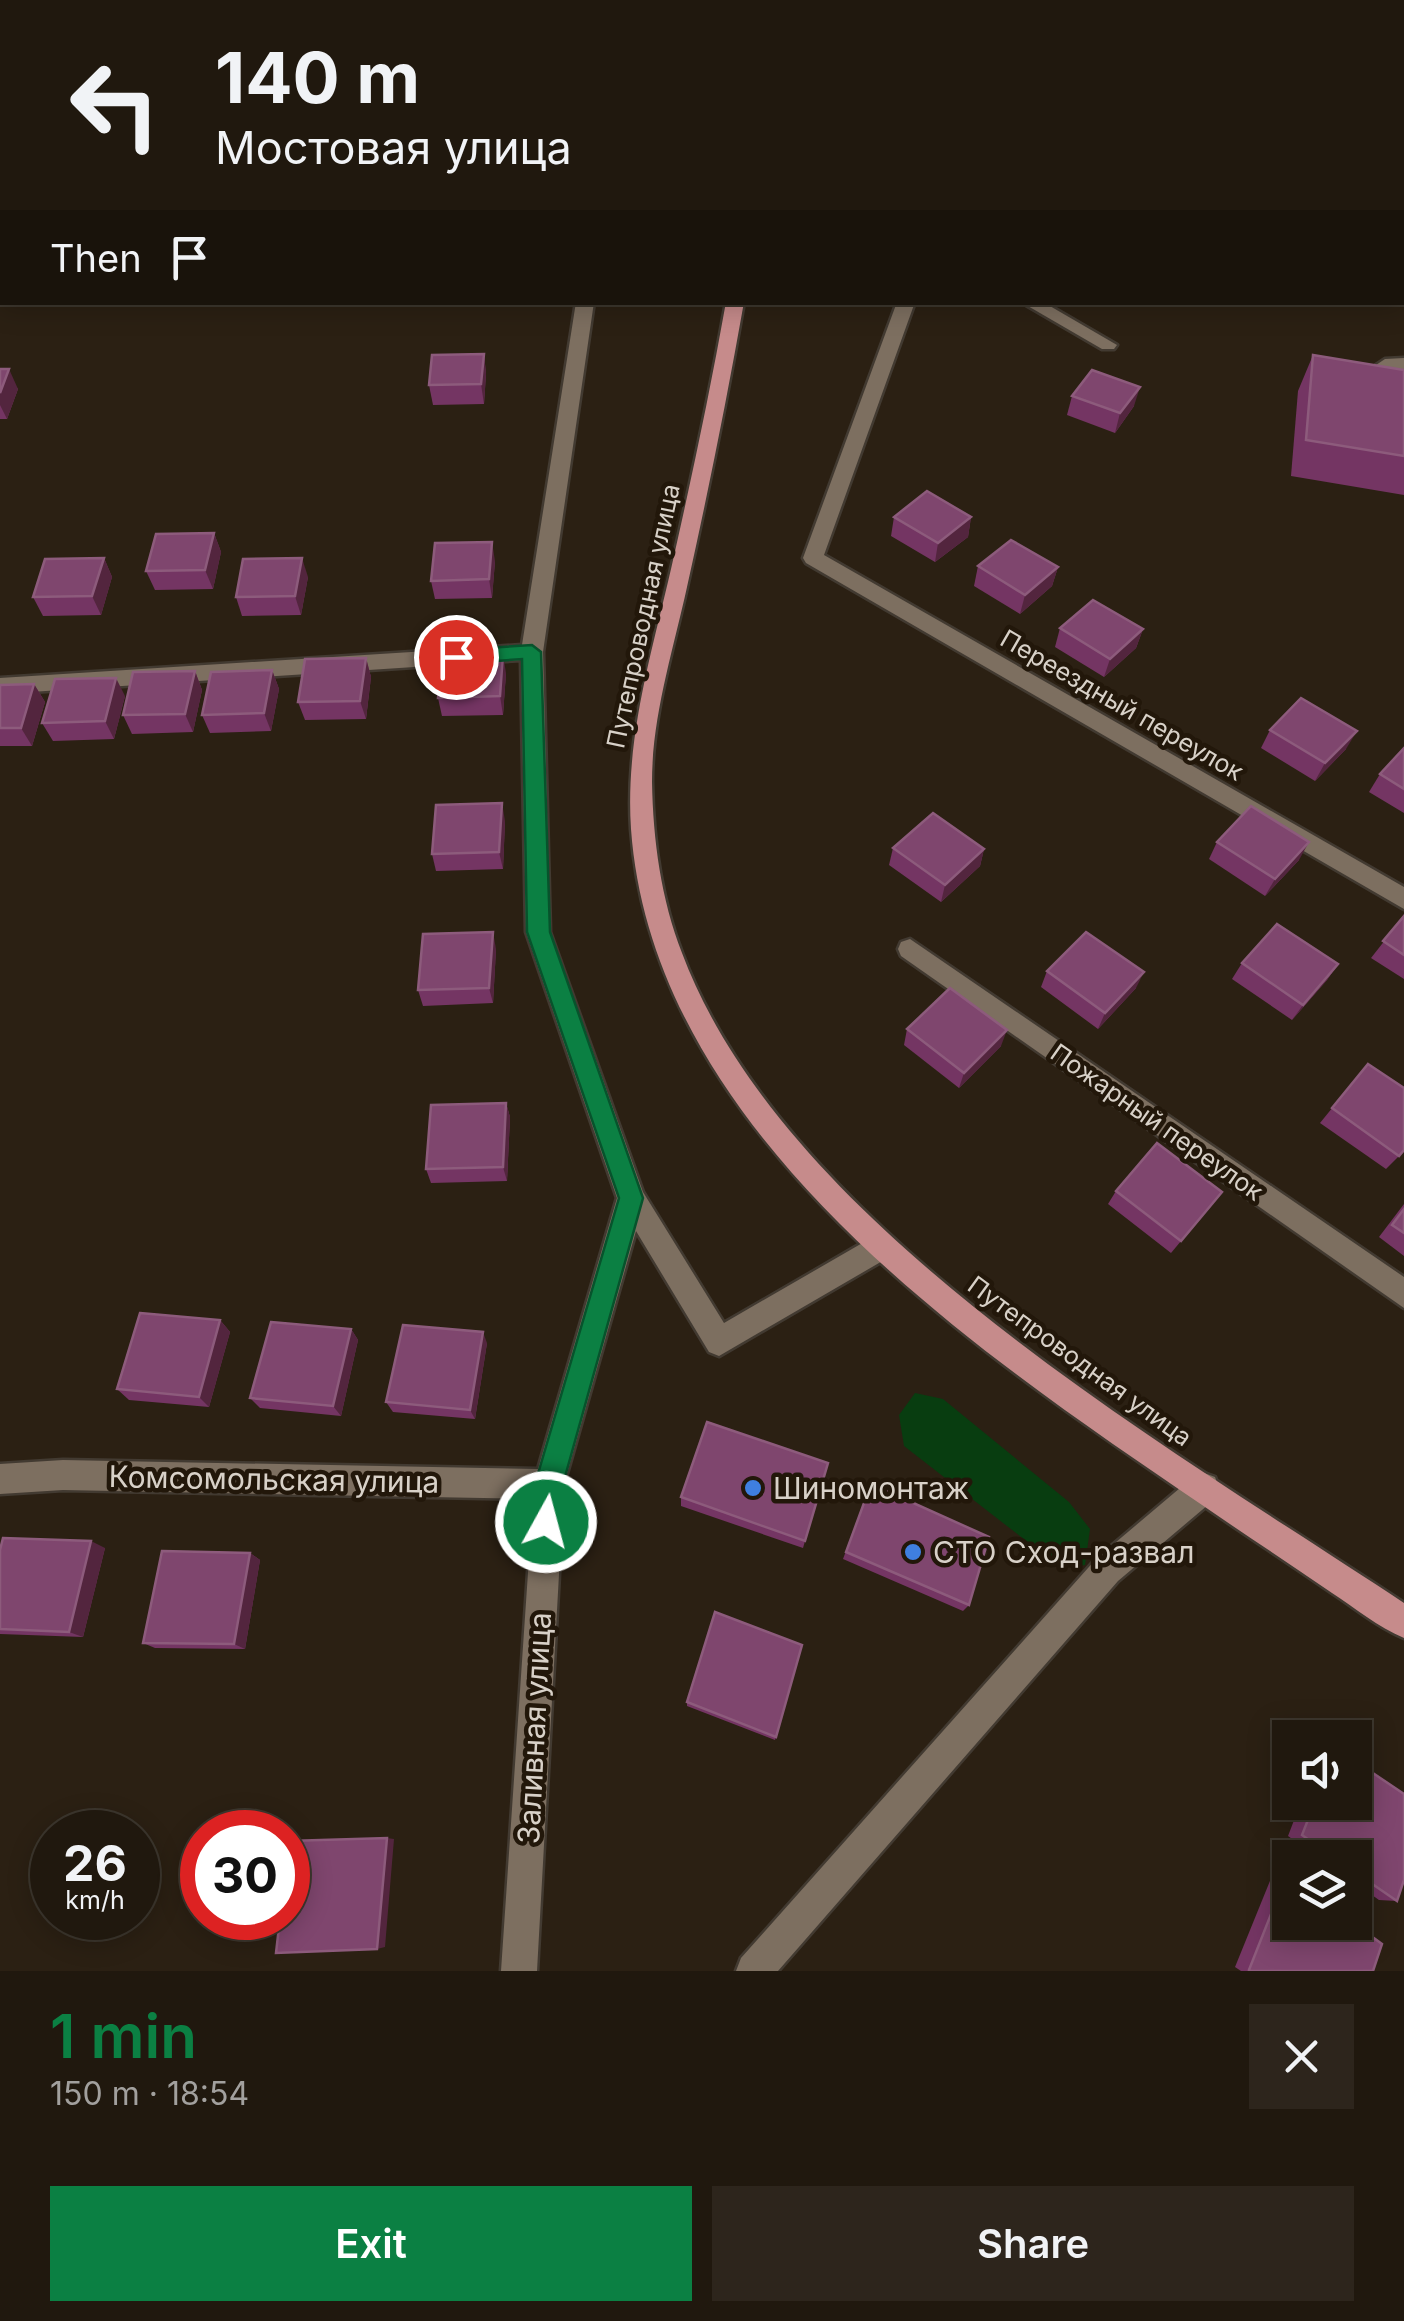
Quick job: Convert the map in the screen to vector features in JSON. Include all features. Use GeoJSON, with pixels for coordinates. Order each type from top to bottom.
{"type":"FeatureCollection","features":[{"type":"Feature","properties":{"kind":"main road","name":"Путепроводная улица"},"geometry":{"type":"LineString","coordinates":[[734,305],[708,454],[650,706],[641,774],[642,850],[678,976],[754,1106],[881,1247],[1023,1363],[1404,1622]]}},
{"type":"Feature","properties":{"kind":"street"},"geometry":{"type":"LineString","coordinates":[[584,305],[532,652],[538,932],[631,1198],[720,1342],[881,1247]]}},
{"type":"Feature","properties":{"kind":"street","name":"Переездный переулок"},"geometry":{"type":"LineString","coordinates":[[905,305],[813,558],[1404,899]]}},
{"type":"Feature","properties":{"kind":"street"},"geometry":{"type":"LineString","coordinates":[[1035,305],[1108,344]]}},
{"type":"Feature","properties":{"kind":"street"},"geometry":{"type":"LineString","coordinates":[[0,686],[532,652]]}},
{"type":"Feature","properties":{"kind":"street","name":"Пожарный переулок"},"geometry":{"type":"LineString","coordinates":[[910,949],[1404,1294]]}},
{"type":"Feature","properties":{"kind":"street","name":"Заливная улица"},"geometry":{"type":"LineString","coordinates":[[519,1971],[549,1484],[631,1198]]}},
{"type":"Feature","properties":{"kind":"street","name":"Комсомольская улица"},"geometry":{"type":"LineString","coordinates":[[0,1479],[63,1475],[549,1484]]}},
{"type":"Feature","properties":{"kind":"street"},"geometry":{"type":"LineString","coordinates":[[754,1971],[1107,1570],[1204,1488]]}},
{"type":"Feature","properties":{"kind":"green space"},"geometry":{"type":"Polygon","coordinates":[[[915,1393],[943,1399],[1069,1502],[1090,1529],[1085,1565],[1061,1568],[904,1446],[899,1415],[915,1393]]]}},
{"type":"Feature","properties":{"kind":"building"},"geometry":{"type":"Polygon","coordinates":[[[484,354],[481,384],[429,385],[432,355],[484,354]]]}},
{"type":"Feature","properties":{"kind":"building"},"geometry":{"type":"Polygon","coordinates":[[[1313,355],[1404,370],[1404,456],[1306,440],[1313,355]]]}},
{"type":"Feature","properties":{"kind":"building"},"geometry":{"type":"Polygon","coordinates":[[[0,369],[9,369],[0,393],[0,369]]]}},
{"type":"Feature","properties":{"kind":"building"},"geometry":{"type":"Polygon","coordinates":[[[1092,370],[1140,387],[1120,413],[1072,396],[1092,370]]]}},
{"type":"Feature","properties":{"kind":"building"},"geometry":{"type":"Polygon","coordinates":[[[927,491],[971,517],[938,543],[894,517],[927,491]]]}},
{"type":"Feature","properties":{"kind":"building"},"geometry":{"type":"Polygon","coordinates":[[[214,533],[205,570],[146,571],[156,534],[214,533]]]}},
{"type":"Feature","properties":{"kind":"building"},"geometry":{"type":"Polygon","coordinates":[[[1011,540],[1058,567],[1025,595],[978,566],[1011,540]]]}},
{"type":"Feature","properties":{"kind":"building"},"geometry":{"type":"Polygon","coordinates":[[[492,542],[489,579],[431,581],[435,543],[492,542]]]}},
{"type":"Feature","properties":{"kind":"building"},"geometry":{"type":"Polygon","coordinates":[[[104,558],[92,596],[33,597],[45,559],[104,558]]]}},
{"type":"Feature","properties":{"kind":"building"},"geometry":{"type":"Polygon","coordinates":[[[302,558],[295,596],[236,597],[243,559],[302,558]]]}},
{"type":"Feature","properties":{"kind":"building"},"geometry":{"type":"Polygon","coordinates":[[[1093,600],[1143,629],[1110,659],[1060,628],[1093,600]]]}},
{"type":"Feature","properties":{"kind":"building"},"geometry":{"type":"Polygon","coordinates":[[[503,654],[500,696],[438,698],[442,656],[503,654]]]}},
{"type":"Feature","properties":{"kind":"building"},"geometry":{"type":"Polygon","coordinates":[[[366,658],[360,701],[298,702],[305,659],[366,658]]]}},
{"type":"Feature","properties":{"kind":"building"},"geometry":{"type":"Polygon","coordinates":[[[272,670],[264,713],[202,715],[211,672],[272,670]]]}},
{"type":"Feature","properties":{"kind":"building"},"geometry":{"type":"Polygon","coordinates":[[[195,671],[185,714],[123,715],[133,672],[195,671]]]}},
{"type":"Feature","properties":{"kind":"building"},"geometry":{"type":"Polygon","coordinates":[[[116,678],[105,721],[42,723],[55,679],[116,678]]]}},
{"type":"Feature","properties":{"kind":"building"},"geometry":{"type":"Polygon","coordinates":[[[34,684],[21,728],[0,728],[0,685],[34,684]]]}},
{"type":"Feature","properties":{"kind":"building"},"geometry":{"type":"Polygon","coordinates":[[[1301,698],[1357,731],[1325,763],[1270,730],[1301,698]]]}},
{"type":"Feature","properties":{"kind":"building"},"geometry":{"type":"Polygon","coordinates":[[[1404,748],[1404,789],[1380,774],[1404,748]]]}},
{"type":"Feature","properties":{"kind":"building"},"geometry":{"type":"Polygon","coordinates":[[[502,803],[499,852],[432,854],[436,805],[502,803]]]}},
{"type":"Feature","properties":{"kind":"building"},"geometry":{"type":"Polygon","coordinates":[[[1251,806],[1309,842],[1275,879],[1217,842],[1251,806]]]}},
{"type":"Feature","properties":{"kind":"building"},"geometry":{"type":"Polygon","coordinates":[[[933,813],[984,849],[945,885],[893,848],[933,813]]]}},
{"type":"Feature","properties":{"kind":"building"},"geometry":{"type":"Polygon","coordinates":[[[1404,916],[1404,955],[1383,941],[1404,916]]]}},
{"type":"Feature","properties":{"kind":"building"},"geometry":{"type":"Polygon","coordinates":[[[1277,924],[1338,964],[1303,1005],[1242,963],[1277,924]]]}},
{"type":"Feature","properties":{"kind":"building"},"geometry":{"type":"Polygon","coordinates":[[[493,932],[489,988],[418,990],[423,934],[493,932]]]}},
{"type":"Feature","properties":{"kind":"building"},"geometry":{"type":"Polygon","coordinates":[[[1086,932],[1144,972],[1105,1013],[1047,971],[1086,932]]]}},
{"type":"Feature","properties":{"kind":"building"},"geometry":{"type":"Polygon","coordinates":[[[950,988],[1007,1030],[964,1073],[907,1029],[950,988]]]}},
{"type":"Feature","properties":{"kind":"building"},"geometry":{"type":"Polygon","coordinates":[[[1368,1064],[1404,1088],[1404,1150],[1399,1156],[1332,1108],[1368,1064]]]}},
{"type":"Feature","properties":{"kind":"building"},"geometry":{"type":"Polygon","coordinates":[[[506,1103],[503,1167],[426,1169],[431,1105],[506,1103]]]}},
{"type":"Feature","properties":{"kind":"building"},"geometry":{"type":"Polygon","coordinates":[[[1157,1143],[1222,1192],[1181,1241],[1116,1191],[1157,1143]]]}},
{"type":"Feature","properties":{"kind":"building"},"geometry":{"type":"Polygon","coordinates":[[[1404,1209],[1404,1233],[1392,1225],[1404,1209]]]}},
{"type":"Feature","properties":{"kind":"building"},"geometry":{"type":"Polygon","coordinates":[[[140,1313],[220,1320],[199,1397],[117,1389],[140,1313]]]}},
{"type":"Feature","properties":{"kind":"building"},"geometry":{"type":"Polygon","coordinates":[[[271,1322],[351,1329],[333,1406],[250,1398],[271,1322]]]}},
{"type":"Feature","properties":{"kind":"building"},"geometry":{"type":"Polygon","coordinates":[[[403,1325],[483,1332],[470,1410],[386,1402],[403,1325]]]}},
{"type":"Feature","properties":{"kind":"building","name":"Шиномонтаж"},"geometry":{"type":"Polygon","coordinates":[[[707,1422],[828,1463],[805,1541],[681,1497],[707,1422]]]}},
{"type":"Feature","properties":{"kind":"building","name":"СТО Сход-развал"},"geometry":{"type":"Polygon","coordinates":[[[871,1484],[989,1537],[969,1605],[846,1552],[871,1484]]]}},
{"type":"Feature","properties":{"kind":"building"},"geometry":{"type":"Polygon","coordinates":[[[3,1538],[91,1541],[69,1632],[0,1629],[3,1538]]]}},
{"type":"Feature","properties":{"kind":"building"},"geometry":{"type":"Polygon","coordinates":[[[162,1551],[250,1553],[234,1644],[143,1643],[162,1551]]]}},
{"type":"Feature","properties":{"kind":"building"},"geometry":{"type":"Polygon","coordinates":[[[715,1612],[802,1645],[776,1737],[687,1702],[715,1612]]]}},
{"type":"Feature","properties":{"kind":"building"},"geometry":{"type":"Polygon","coordinates":[[[1372,1772],[1404,1794],[1404,1880],[1397,1901],[1372,1884],[1372,1840],[1309,1840],[1302,1835],[1308,1820],[1372,1820],[1372,1772]]]}},
{"type":"Feature","properties":{"kind":"building"},"geometry":{"type":"Polygon","coordinates":[[[387,1838],[377,1949],[276,1953],[277,1940],[310,1940],[310,1840],[387,1838]]]}},
{"type":"Feature","properties":{"kind":"building"},"geometry":{"type":"Polygon","coordinates":[[[1272,1912],[1272,1940],[1372,1940],[1372,1937],[1382,1944],[1373,1971],[1249,1970],[1272,1912]]]}},
{"type":"Feature","properties":{"kind":"place","name":"Шиномонтаж"},"geometry":{"type":"Point","coordinates":[753,1488]}},
{"type":"Feature","properties":{"kind":"place","name":"СТО Сход-развал"},"geometry":{"type":"Point","coordinates":[913,1552]}},
{"type":"Feature","properties":{"kind":"route"},"geometry":{"type":"LineString","coordinates":[[456,657],[532,652],[538,932],[631,1198],[549,1484],[546,1522]]}}]}
